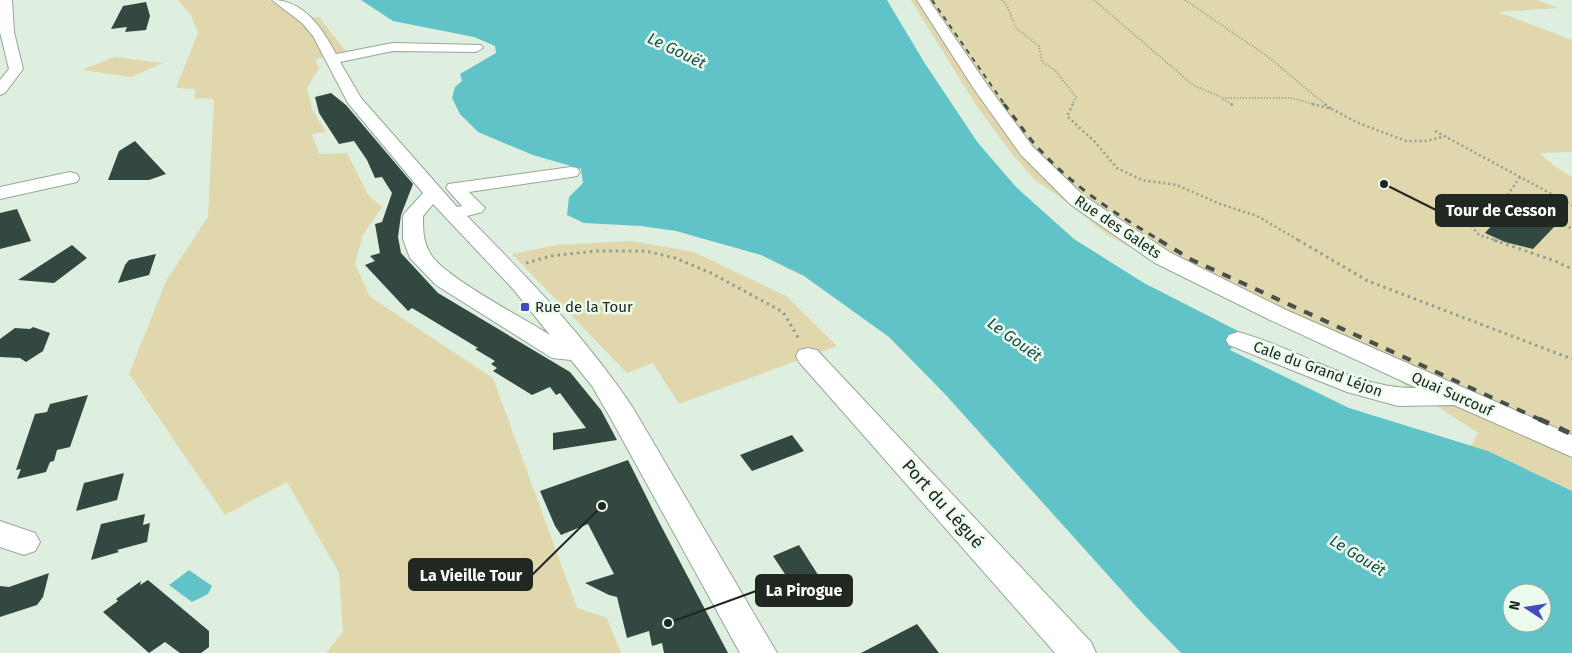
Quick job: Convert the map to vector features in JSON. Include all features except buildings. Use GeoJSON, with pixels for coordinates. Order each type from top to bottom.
{"type":"FeatureCollection","features":[{"type":"Feature","properties":{"kind":"street"},"geometry":{"type":"LineString","coordinates":[[0,90],[16,69],[7,32],[6,0]]}},
{"type":"Feature","properties":{"kind":"street"},"geometry":{"type":"LineString","coordinates":[[278,0],[310,14],[319,35],[354,100],[433,194],[507,270],[601,380],[623,415],[759,653]]}},
{"type":"Feature","properties":{"kind":"street","name":"Rue des Galets"},"geometry":{"type":"LineString","coordinates":[[923,0],[982,89],[1027,151],[1076,200],[1162,258],[1333,340]]}},
{"type":"Feature","properties":{"kind":"street"},"geometry":{"type":"LineString","coordinates":[[332,59],[394,47],[476,48]]}},
{"type":"Feature","properties":{"kind":"street"},"geometry":{"type":"LineString","coordinates":[[453,214],[475,208],[455,188],[571,172]]}},
{"type":"Feature","properties":{"kind":"street"},"geometry":{"type":"LineString","coordinates":[[0,193],[70,178]]}},
{"type":"Feature","properties":{"kind":"street"},"geometry":{"type":"LineString","coordinates":[[433,194],[413,215],[413,239],[421,258],[444,280],[561,352],[578,352]]}},
{"type":"Feature","properties":{"kind":"street","name":"Cale du Grand Léjon"},"geometry":{"type":"LineString","coordinates":[[1238,340],[1356,386],[1398,397],[1458,396]]}},
{"type":"Feature","properties":{"kind":"street","name":"Quai Surcouf"},"geometry":{"type":"LineString","coordinates":[[1333,340],[1572,448]]}},
{"type":"Feature","properties":{"kind":"street","name":"Port du Légué"},"geometry":{"type":"LineString","coordinates":[[808,356],[1078,653]]}},
{"type":"Feature","properties":{"kind":"path"},"geometry":{"type":"LineString","coordinates":[[1002,0],[1008,5],[1014,24],[1039,46],[1042,62],[1055,70],[1076,97],[1067,116],[1094,141],[1117,168],[1142,180],[1178,185],[1220,204],[1257,216],[1368,281],[1572,359]]}},
{"type":"Feature","properties":{"kind":"path"},"geometry":{"type":"LineString","coordinates":[[1094,0],[1193,85],[1236,106]]}},
{"type":"Feature","properties":{"kind":"path"},"geometry":{"type":"LineString","coordinates":[[1185,0],[1267,56],[1332,109],[1356,122],[1406,141],[1426,141],[1446,136]]}},
{"type":"Feature","properties":{"kind":"path"},"geometry":{"type":"LineString","coordinates":[[1223,98],[1291,98],[1332,109]]}},
{"type":"Feature","properties":{"kind":"path"},"geometry":{"type":"LineString","coordinates":[[1435,131],[1572,205]]}},
{"type":"Feature","properties":{"kind":"path"},"geometry":{"type":"LineString","coordinates":[[1515,205],[1506,197],[1520,177]]}},
{"type":"Feature","properties":{"kind":"path"},"geometry":{"type":"LineString","coordinates":[[1468,222],[1472,209],[1515,205],[1551,216],[1572,229]]}},
{"type":"Feature","properties":{"kind":"path"},"geometry":{"type":"LineString","coordinates":[[1451,218],[1468,222],[1479,235],[1555,261],[1572,269]]}},
{"type":"Feature","properties":{"kind":"path"},"geometry":{"type":"LineString","coordinates":[[507,270],[538,258],[596,251],[646,251],[675,258],[712,273],[784,312],[808,356]]}},
{"type":"Feature","properties":{"kind":"shaded area"},"geometry":{"type":"Polygon","coordinates":[[[178,0],[269,0],[299,19],[319,17],[347,53],[315,59],[319,68],[307,88],[312,109],[326,132],[312,134],[319,154],[347,153],[368,195],[382,207],[363,235],[355,264],[370,297],[493,378],[577,608],[607,618],[621,653],[326,653],[343,632],[339,573],[287,482],[225,515],[129,374],[166,281],[208,217],[214,99],[194,98],[196,89],[176,88],[198,33],[191,15],[178,0]]]}},
{"type":"Feature","properties":{"kind":"shaded area"},"geometry":{"type":"Polygon","coordinates":[[[911,0],[1536,0],[1559,8],[1498,12],[1572,40],[1572,152],[1539,153],[1572,177],[1572,491],[1488,451],[1471,446],[1478,433],[1388,374],[1190,279],[1109,236],[1064,200],[1035,180],[1012,154],[976,105],[911,0]]]}},
{"type":"Feature","properties":{"kind":"shaded area"},"geometry":{"type":"Polygon","coordinates":[[[114,57],[163,63],[131,77],[82,70],[114,57]]]}},
{"type":"Feature","properties":{"kind":"shaded area"},"geometry":{"type":"Polygon","coordinates":[[[632,241],[694,252],[786,296],[837,346],[679,404],[653,363],[627,373],[512,254],[557,245],[632,241]]]}},
{"type":"Feature","properties":{"kind":"water","name":"Le Gouët"},"geometry":{"type":"Polygon","coordinates":[[[361,0],[887,0],[924,62],[978,143],[1017,188],[1074,239],[1144,283],[1242,333],[1230,350],[1349,408],[1488,451],[1572,491],[1572,653],[1181,653],[1142,613],[944,393],[889,337],[804,276],[761,255],[676,231],[641,226],[584,223],[567,215],[569,197],[583,183],[581,169],[533,155],[478,132],[460,114],[452,98],[455,87],[462,81],[460,74],[496,53],[495,46],[474,37],[393,21],[361,0]]]}},
{"type":"Feature","properties":{"kind":"water"},"geometry":{"type":"Polygon","coordinates":[[[189,570],[212,586],[208,594],[192,602],[169,585],[189,570]]]}},
{"type":"Feature","properties":{"kind":"railway"},"geometry":{"type":"LineString","coordinates":[[932,0],[1005,105]]}},
{"type":"Feature","properties":{"kind":"railway"},"geometry":{"type":"LineString","coordinates":[[1004,104],[1037,147],[1069,178],[1114,212],[1161,241]]}},
{"type":"Feature","properties":{"kind":"railway"},"geometry":{"type":"LineString","coordinates":[[1159,240],[1192,260],[1541,420]]}},
{"type":"Feature","properties":{"kind":"railway"},"geometry":{"type":"LineString","coordinates":[[1539,419],[1572,434]]}},
{"type":"Feature","properties":{"kind":"place","name":"Tour de Cesson"},"geometry":{"type":"Point","coordinates":[1384,184]}},
{"type":"Feature","properties":{"kind":"place","name":"Rue de la Tour"},"geometry":{"type":"Point","coordinates":[525,307]}},
{"type":"Feature","properties":{"kind":"place","name":"La Vieille Tour"},"geometry":{"type":"Point","coordinates":[602,506]}},
{"type":"Feature","properties":{"kind":"place","name":"La Pirogue"},"geometry":{"type":"Point","coordinates":[668,623]}}]}
